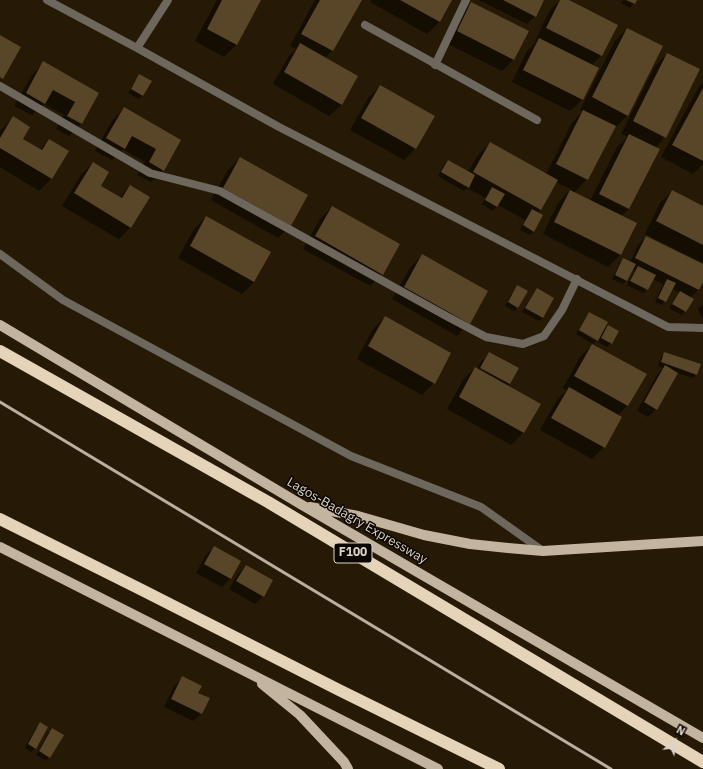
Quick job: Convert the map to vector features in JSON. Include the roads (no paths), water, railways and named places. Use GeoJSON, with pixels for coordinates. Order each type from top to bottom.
{"type":"FeatureCollection","features":[{"type":"Feature","properties":{"kind":"highway","name":"F100"},"geometry":{"type":"LineString","coordinates":[[0,351],[268,502],[703,762]]}},
{"type":"Feature","properties":{"kind":"highway"},"geometry":{"type":"LineString","coordinates":[[0,519],[339,690],[500,769]]}},
{"type":"Feature","properties":{"kind":"main road","name":"Lagos-Badagry Expressway"},"geometry":{"type":"LineString","coordinates":[[0,325],[302,505],[703,738]]}},
{"type":"Feature","properties":{"kind":"main road"},"geometry":{"type":"LineString","coordinates":[[302,505],[358,516],[424,535],[470,544],[543,551],[703,541]]}},
{"type":"Feature","properties":{"kind":"main road"},"geometry":{"type":"LineString","coordinates":[[0,547],[438,769]]}},
{"type":"Feature","properties":{"kind":"main road"},"geometry":{"type":"LineString","coordinates":[[240,668],[276,694],[300,715],[344,762],[348,769]]}},
{"type":"Feature","properties":{"kind":"street"},"geometry":{"type":"LineString","coordinates":[[47,0],[279,127],[668,327],[703,328]]}},
{"type":"Feature","properties":{"kind":"street"},"geometry":{"type":"LineString","coordinates":[[137,48],[168,0]]}},
{"type":"Feature","properties":{"kind":"street"},"geometry":{"type":"LineString","coordinates":[[435,65],[466,0]]}},
{"type":"Feature","properties":{"kind":"street"},"geometry":{"type":"LineString","coordinates":[[365,25],[537,120]]}},
{"type":"Feature","properties":{"kind":"street"},"geometry":{"type":"LineString","coordinates":[[0,86],[150,173],[220,191],[486,337],[524,344],[544,336],[562,310],[577,279]]}},
{"type":"Feature","properties":{"kind":"street"},"geometry":{"type":"LineString","coordinates":[[0,254],[63,300],[351,456],[481,508],[543,551]]}},
{"type":"Feature","properties":{"kind":"railway"},"geometry":{"type":"LineString","coordinates":[[0,402],[611,769]]}}]}
